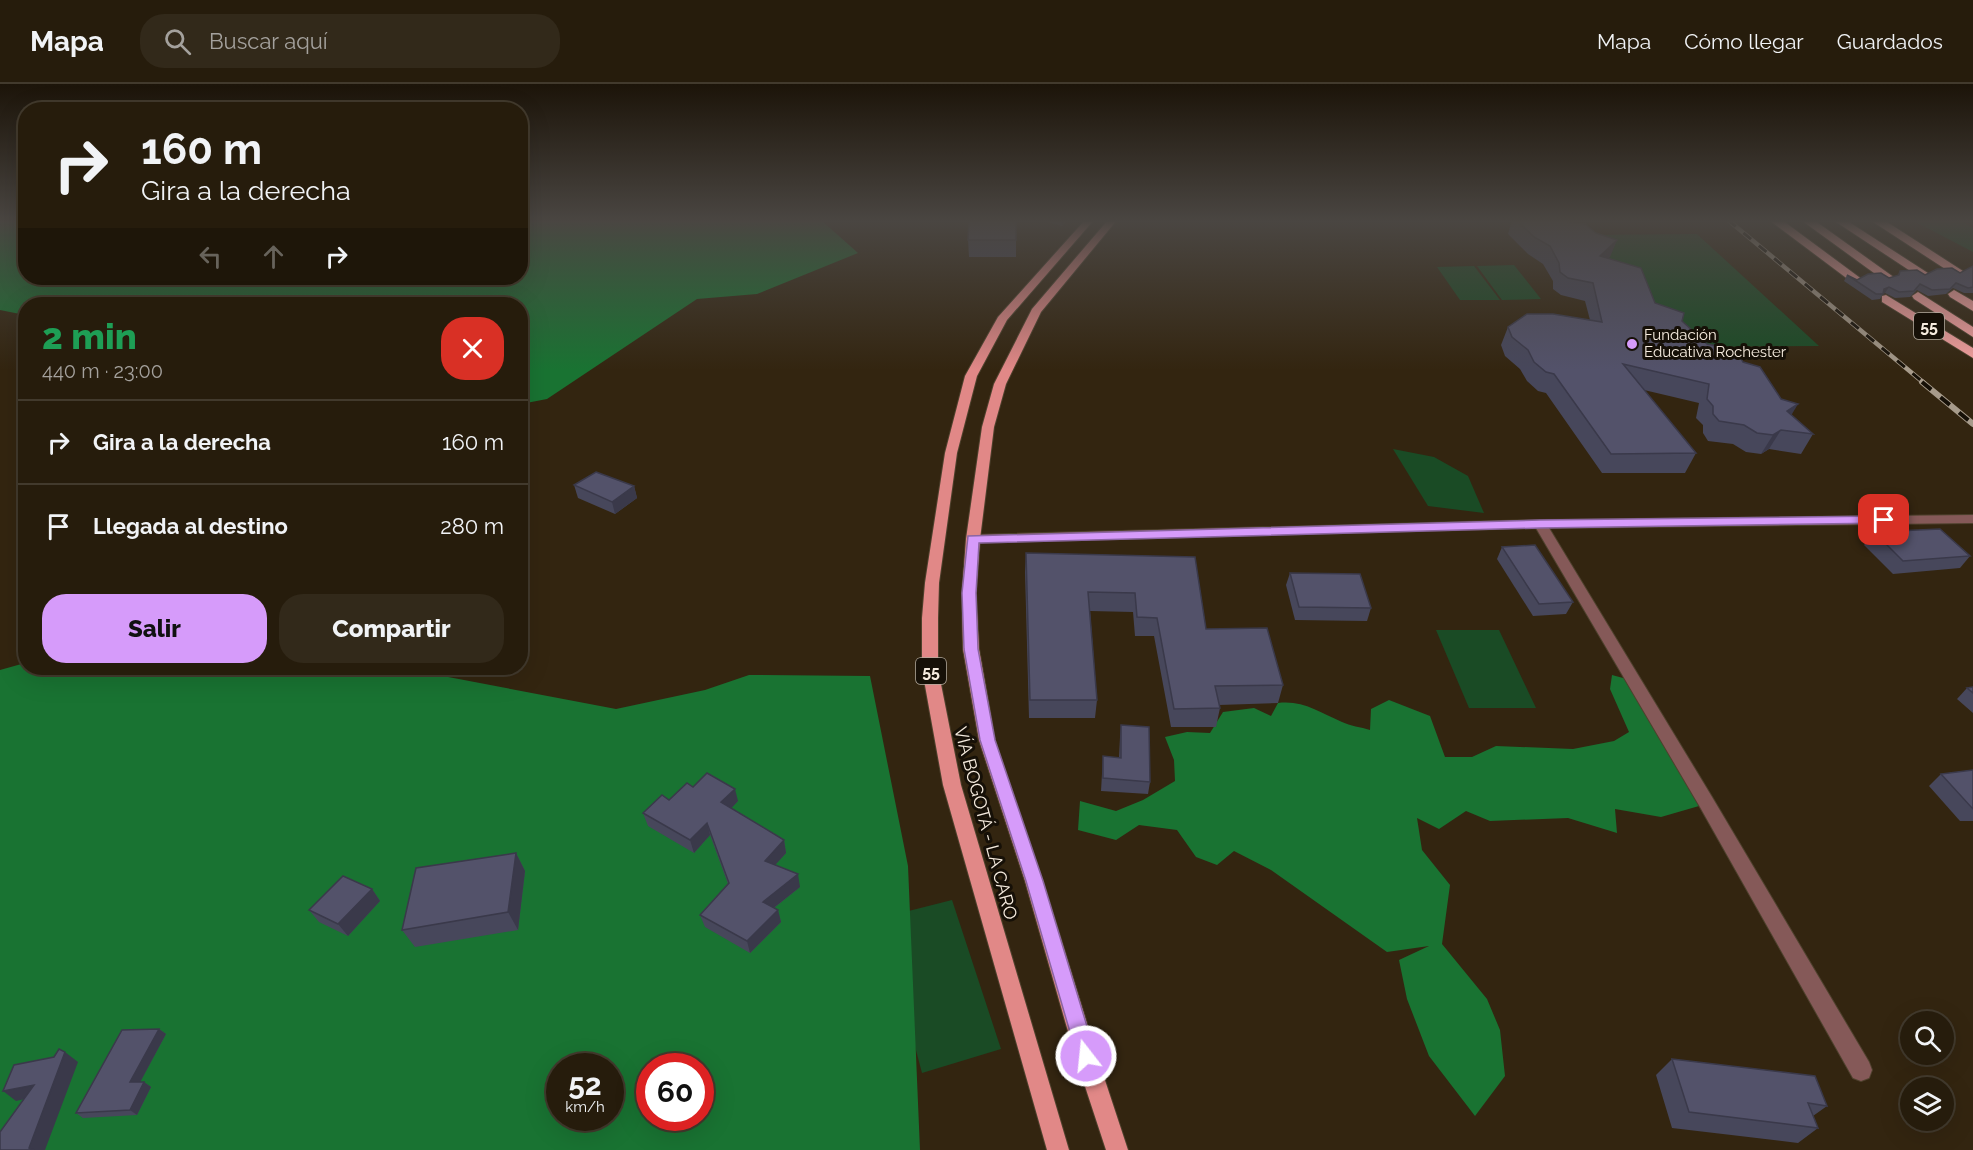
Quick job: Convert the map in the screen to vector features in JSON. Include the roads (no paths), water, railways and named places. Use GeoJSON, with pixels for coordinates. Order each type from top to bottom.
{"type":"FeatureCollection","features":[{"type":"Feature","properties":{"kind":"highway"},"geometry":{"type":"LineString","coordinates":[[1843,270],[1857,280]]}},
{"type":"Feature","properties":{"kind":"highway"},"geometry":{"type":"LineString","coordinates":[[1877,270],[1889,278]]}},
{"type":"Feature","properties":{"kind":"highway"},"geometry":{"type":"LineString","coordinates":[[1916,270],[1924,275]]}},
{"type":"Feature","properties":{"kind":"highway"},"geometry":{"type":"LineString","coordinates":[[1955,270],[1960,273]]}},
{"type":"Feature","properties":{"kind":"highway","name":"55"},"geometry":{"type":"LineString","coordinates":[[1954,294],[1973,307]]}},
{"type":"Feature","properties":{"kind":"highway","name":"55"},"geometry":{"type":"LineString","coordinates":[[1917,297],[1973,333]]}},
{"type":"Feature","properties":{"kind":"highway","name":"55"},"geometry":{"type":"LineString","coordinates":[[1886,299],[1973,354]]}},
{"type":"Feature","properties":{"kind":"main road","name":"VÍA BOGOTÁ - LA CARO"},"geometry":{"type":"LineString","coordinates":[[1046,270],[1002,319],[971,376],[951,453],[932,584],[930,669],[938,721],[952,785],[1058,1150]]}},
{"type":"Feature","properties":{"kind":"main road","name":"VÍA BOGOTÁ - LA CARO"},"geometry":{"type":"LineString","coordinates":[[1071,270],[1036,311],[1009,362],[994,403],[988,427],[973,539],[969,593],[971,649],[987,740],[1034,881],[1086,1056],[1117,1150]]}},
{"type":"Feature","properties":{"kind":"street"},"geometry":{"type":"LineString","coordinates":[[973,539],[1540,524],[1973,519]]}},
{"type":"Feature","properties":{"kind":"street"},"geometry":{"type":"LineString","coordinates":[[1540,524],[1706,802],[1861,1070]]}},
{"type":"Feature","properties":{"kind":"railway"},"geometry":{"type":"LineString","coordinates":[[1788,270],[1924,383]]}},
{"type":"Feature","properties":{"kind":"railway"},"geometry":{"type":"LineString","coordinates":[[1922,382],[1973,424]]}},
{"type":"Feature","properties":{"kind":"place","name":"Fundación Educativa Rochester"},"geometry":{"type":"Point","coordinates":[1632,344]}}]}
